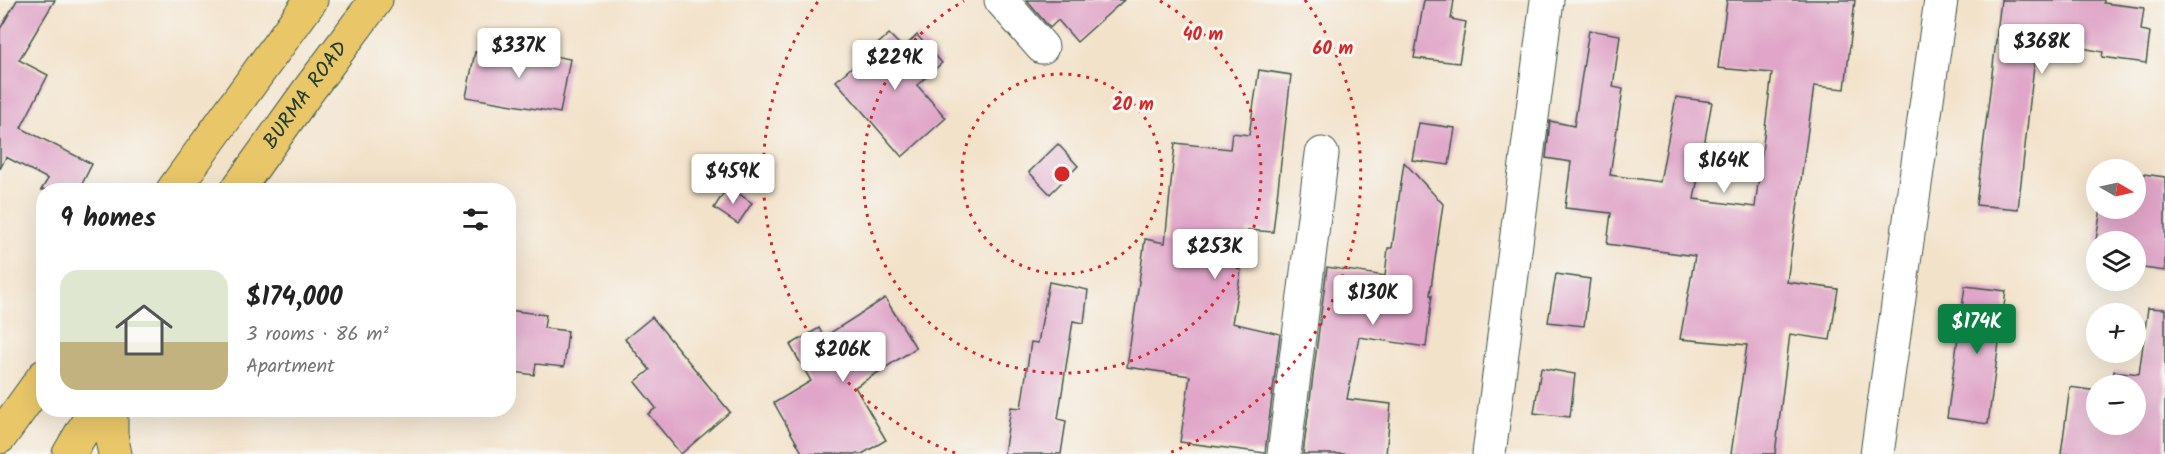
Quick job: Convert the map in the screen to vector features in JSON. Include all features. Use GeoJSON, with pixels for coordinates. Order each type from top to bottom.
{"type":"FeatureCollection","features":[{"type":"Feature","properties":{"kind":"main road"},"geometry":{"type":"LineString","coordinates":[[178,183],[311,0]]}},
{"type":"Feature","properties":{"kind":"main road","name":"BURMA ROAD"},"geometry":{"type":"LineString","coordinates":[[242,183],[376,0]]}},
{"type":"Feature","properties":{"kind":"main road"},"geometry":{"type":"LineString","coordinates":[[0,398],[17,392],[36,379]]}},
{"type":"Feature","properties":{"kind":"main road"},"geometry":{"type":"LineString","coordinates":[[0,437],[36,385]]}},
{"type":"Feature","properties":{"kind":"main road"},"geometry":{"type":"LineString","coordinates":[[69,454],[91,417]]}},
{"type":"Feature","properties":{"kind":"main road"},"geometry":{"type":"LineString","coordinates":[[111,417],[111,435],[115,454]]}},
{"type":"Feature","properties":{"kind":"main road"},"geometry":{"type":"LineString","coordinates":[[0,449],[10,454]]}},
{"type":"Feature","properties":{"kind":"street"},"geometry":{"type":"LineString","coordinates":[[1001,0],[1042,47]]}},
{"type":"Feature","properties":{"kind":"street"},"geometry":{"type":"LineString","coordinates":[[1489,454],[1547,0]]}},
{"type":"Feature","properties":{"kind":"street"},"geometry":{"type":"LineString","coordinates":[[1877,454],[1941,0]]}},
{"type":"Feature","properties":{"kind":"street"},"geometry":{"type":"LineString","coordinates":[[1284,454],[1322,154]]}},
{"type":"Feature","properties":{"kind":"building"},"geometry":{"type":"Polygon","coordinates":[[[17,0],[55,0],[19,60],[48,75],[21,128],[92,164],[82,183],[45,183],[48,179],[6,157],[0,169],[0,29],[17,0]]]}},
{"type":"Feature","properties":{"kind":"building"},"geometry":{"type":"Polygon","coordinates":[[[1026,0],[1124,0],[1077,42],[1058,20],[1050,28],[1026,0]]]}},
{"type":"Feature","properties":{"kind":"building"},"geometry":{"type":"Polygon","coordinates":[[[1424,0],[1454,0],[1451,19],[1466,22],[1459,63],[1414,58],[1424,0]]]}},
{"type":"Feature","properties":{"kind":"building"},"geometry":{"type":"Polygon","coordinates":[[[1727,0],[1855,0],[1845,89],[1814,86],[1787,282],[1838,289],[1830,340],[1790,334],[1775,454],[1731,454],[1747,345],[1680,339],[1695,256],[1607,244],[1611,213],[1565,208],[1571,162],[1546,158],[1550,121],[1574,126],[1589,30],[1620,35],[1613,87],[1623,89],[1610,175],[1660,182],[1676,97],[1712,102],[1694,199],[1755,207],[1772,73],[1718,68],[1727,0]]]}},
{"type":"Feature","properties":{"kind":"building"},"geometry":{"type":"Polygon","coordinates":[[[2001,0],[2104,0],[2104,3],[2144,8],[2141,30],[2150,32],[2146,63],[2102,57],[2103,52],[2037,39],[2018,209],[1976,205],[2001,0]]]}},
{"type":"Feature","properties":{"kind":"building"},"geometry":{"type":"Polygon","coordinates":[[[889,34],[903,48],[917,35],[942,63],[917,85],[946,118],[902,157],[836,81],[889,34]]]}},
{"type":"Feature","properties":{"kind":"building"},"geometry":{"type":"Polygon","coordinates":[[[498,46],[570,59],[560,113],[466,97],[475,52],[496,56],[498,46]]]}},
{"type":"Feature","properties":{"kind":"building"},"geometry":{"type":"Polygon","coordinates":[[[1259,70],[1291,75],[1273,232],[1248,230],[1232,323],[1280,334],[1265,453],[1180,442],[1190,376],[1127,367],[1145,239],[1165,243],[1175,143],[1230,149],[1232,133],[1249,135],[1259,70]]]}},
{"type":"Feature","properties":{"kind":"building"},"geometry":{"type":"Polygon","coordinates":[[[1419,123],[1455,128],[1449,165],[1412,160],[1419,123]]]}},
{"type":"Feature","properties":{"kind":"building"},"geometry":{"type":"Polygon","coordinates":[[[1058,144],[1078,166],[1050,194],[1029,172],[1058,144]]]}},
{"type":"Feature","properties":{"kind":"building"},"geometry":{"type":"Polygon","coordinates":[[[1404,162],[1443,204],[1430,295],[1432,295],[1426,347],[1359,337],[1347,399],[1391,404],[1386,454],[1303,454],[1327,267],[1385,276],[1388,248],[1392,248],[1404,162]]]}},
{"type":"Feature","properties":{"kind":"building"},"geometry":{"type":"Polygon","coordinates":[[[2146,174],[2165,177],[2165,271],[2146,268],[2146,231],[2097,231],[2099,219],[2146,219],[2146,174]]]}},
{"type":"Feature","properties":{"kind":"building"},"geometry":{"type":"Polygon","coordinates":[[[728,186],[752,203],[738,224],[714,208],[728,186]]]}},
{"type":"Feature","properties":{"kind":"building"},"geometry":{"type":"Polygon","coordinates":[[[1556,274],[1590,279],[1584,326],[1548,322],[1556,274]]]}},
{"type":"Feature","properties":{"kind":"building"},"geometry":{"type":"Polygon","coordinates":[[[1049,282],[1088,290],[1084,323],[1073,321],[1058,419],[1066,421],[1061,454],[1004,454],[1011,407],[1021,408],[1031,342],[1038,343],[1049,282]]]}},
{"type":"Feature","properties":{"kind":"building"},"geometry":{"type":"Polygon","coordinates":[[[1965,286],[2006,291],[1988,424],[1947,418],[1965,286]]]}},
{"type":"Feature","properties":{"kind":"building"},"geometry":{"type":"Polygon","coordinates":[[[885,298],[916,348],[855,387],[886,440],[862,454],[803,454],[774,403],[811,381],[790,345],[819,328],[824,337],[885,298]]]}},
{"type":"Feature","properties":{"kind":"building"},"geometry":{"type":"Polygon","coordinates":[[[2148,308],[2165,309],[2165,454],[2061,454],[2070,387],[2086,389],[2086,435],[2146,435],[2146,375],[2113,375],[2114,371],[2139,374],[2140,363],[2146,363],[2148,308]]]}},
{"type":"Feature","properties":{"kind":"building"},"geometry":{"type":"Polygon","coordinates":[[[516,311],[546,315],[544,328],[568,331],[564,367],[536,364],[534,375],[516,372],[516,311]]]}},
{"type":"Feature","properties":{"kind":"building"},"geometry":{"type":"Polygon","coordinates":[[[652,317],[730,412],[681,454],[648,414],[656,408],[635,382],[650,370],[625,339],[652,317]]]}},
{"type":"Feature","properties":{"kind":"building"},"geometry":{"type":"Polygon","coordinates":[[[1541,368],[1575,374],[1570,417],[1534,413],[1541,368]]]}}]}
